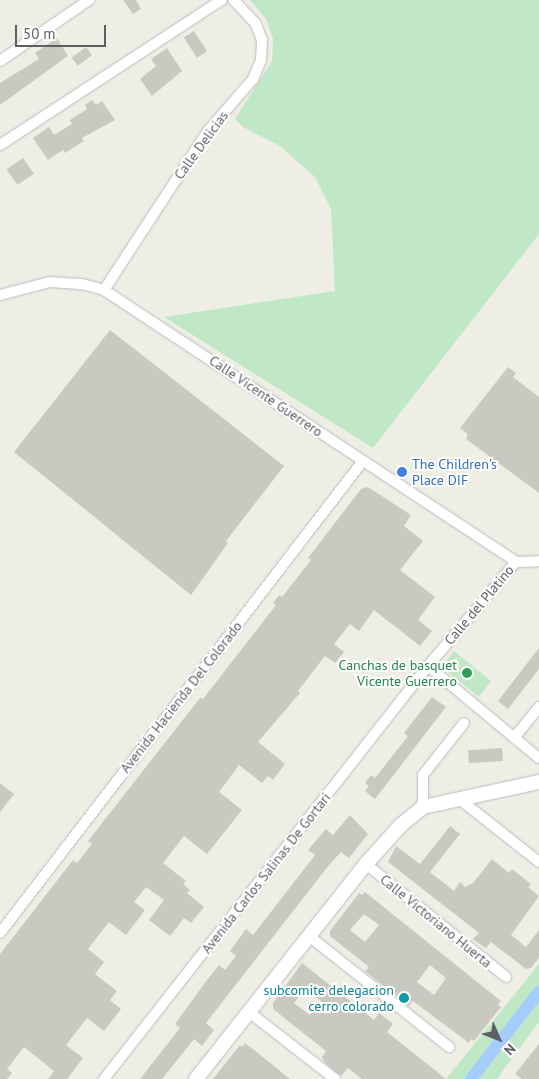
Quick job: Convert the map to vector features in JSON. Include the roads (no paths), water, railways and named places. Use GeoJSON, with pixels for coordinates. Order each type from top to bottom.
{"type":"FeatureCollection","features":[{"type":"Feature","properties":{"kind":"street"},"geometry":{"type":"LineString","coordinates":[[0,61],[89,0]]}},
{"type":"Feature","properties":{"kind":"street"},"geometry":{"type":"LineString","coordinates":[[0,145],[222,0]]}},
{"type":"Feature","properties":{"kind":"street","name":"Calle Delicias"},"geometry":{"type":"LineString","coordinates":[[104,290],[208,131],[256,73],[261,60],[262,40],[256,24],[234,0]]}},
{"type":"Feature","properties":{"kind":"street","name":"Calle Vicente Guerrero"},"geometry":{"type":"LineString","coordinates":[[0,296],[50,282],[82,284],[104,290],[516,562]]}},
{"type":"Feature","properties":{"kind":"street","name":"Avenida Hacienda Del Colorado"},"geometry":{"type":"LineString","coordinates":[[0,933],[363,461]]}},
{"type":"Feature","properties":{"kind":"street","name":"Calle del Platino"},"geometry":{"type":"LineString","coordinates":[[428,666],[516,562],[539,560]]}},
{"type":"Feature","properties":{"kind":"street"},"geometry":{"type":"LineString","coordinates":[[428,666],[539,758]]}},
{"type":"Feature","properties":{"kind":"street","name":"Avenida Carlos Salinas De Gortari"},"geometry":{"type":"LineString","coordinates":[[104,1079],[428,666]]}},
{"type":"Feature","properties":{"kind":"street"},"geometry":{"type":"LineString","coordinates":[[514,738],[539,707]]}},
{"type":"Feature","properties":{"kind":"street"},"geometry":{"type":"LineString","coordinates":[[423,807],[423,774],[464,723]]}},
{"type":"Feature","properties":{"kind":"street"},"geometry":{"type":"LineString","coordinates":[[196,1079],[366,864],[401,825],[423,807],[539,782]]}},
{"type":"Feature","properties":{"kind":"street"},"geometry":{"type":"LineString","coordinates":[[458,798],[539,862]]}},
{"type":"Feature","properties":{"kind":"street","name":"Calle Victoriano Huerta"},"geometry":{"type":"LineString","coordinates":[[366,864],[506,977]]}},
{"type":"Feature","properties":{"kind":"street"},"geometry":{"type":"LineString","coordinates":[[308,936],[450,1047]]}},
{"type":"Feature","properties":{"kind":"street"},"geometry":{"type":"LineString","coordinates":[[249,1012],[335,1079]]}},
{"type":"Feature","properties":{"kind":"waterway"},"geometry":{"type":"LineString","coordinates":[[471,1079],[539,992]]}},
{"type":"Feature","properties":{"kind":"place","name":"The Children's Place DIF"},"geometry":{"type":"Point","coordinates":[402,472]}},
{"type":"Feature","properties":{"kind":"place","name":"Canchas de basquet Vicente Guerrero"},"geometry":{"type":"Point","coordinates":[467,673]}},
{"type":"Feature","properties":{"kind":"place","name":"subcomite delegacion cerro colorado"},"geometry":{"type":"Point","coordinates":[404,998]}}]}
